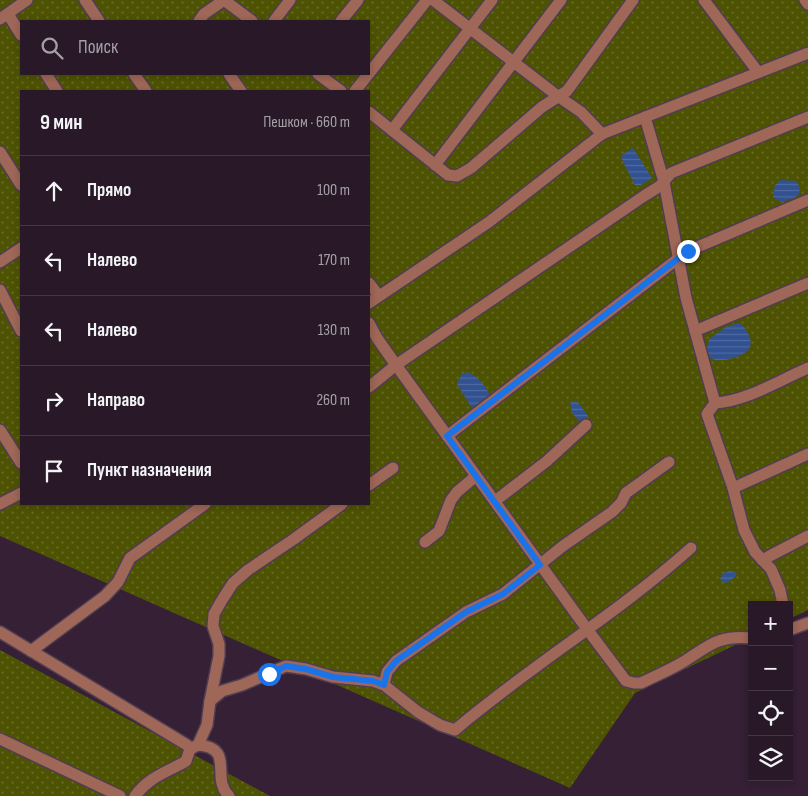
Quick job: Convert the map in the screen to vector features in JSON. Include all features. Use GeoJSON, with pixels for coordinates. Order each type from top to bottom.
{"type":"FeatureCollection","features":[{"type":"Feature","properties":{"kind":"street"},"geometry":{"type":"LineString","coordinates":[[20,34],[4,17],[27,0]]}},
{"type":"Feature","properties":{"kind":"street"},"geometry":{"type":"LineString","coordinates":[[85,0],[98,20]]}},
{"type":"Feature","properties":{"kind":"street"},"geometry":{"type":"LineString","coordinates":[[200,20],[204,14],[224,0],[251,20]]}},
{"type":"Feature","properties":{"kind":"street"},"geometry":{"type":"LineString","coordinates":[[275,20],[290,0]]}},
{"type":"Feature","properties":{"kind":"street"},"geometry":{"type":"LineString","coordinates":[[342,20],[358,0]]}},
{"type":"Feature","properties":{"kind":"street"},"geometry":{"type":"LineString","coordinates":[[370,72],[427,0]]}},
{"type":"Feature","properties":{"kind":"street"},"geometry":{"type":"LineString","coordinates":[[433,0],[558,97],[581,112],[602,134]]}},
{"type":"Feature","properties":{"kind":"street"},"geometry":{"type":"LineString","coordinates":[[392,130],[454,52],[492,0]]}},
{"type":"Feature","properties":{"kind":"street"},"geometry":{"type":"LineString","coordinates":[[434,164],[562,0]]}},
{"type":"Feature","properties":{"kind":"street"},"geometry":{"type":"LineString","coordinates":[[370,113],[448,175],[457,176],[470,168],[542,107],[567,91],[633,0]]}},
{"type":"Feature","properties":{"kind":"street"},"geometry":{"type":"LineString","coordinates":[[704,0],[758,72]]}},
{"type":"Feature","properties":{"kind":"street"},"geometry":{"type":"LineString","coordinates":[[805,0],[808,4]]}},
{"type":"Feature","properties":{"kind":"street"},"geometry":{"type":"LineString","coordinates":[[370,286],[374,299],[489,222],[602,134],[808,53]]}},
{"type":"Feature","properties":{"kind":"street"},"geometry":{"type":"LineString","coordinates":[[47,75],[56,90]]}},
{"type":"Feature","properties":{"kind":"street"},"geometry":{"type":"LineString","coordinates":[[135,75],[145,90]]}},
{"type":"Feature","properties":{"kind":"street"},"geometry":{"type":"LineString","coordinates":[[230,75],[240,90]]}},
{"type":"Feature","properties":{"kind":"street"},"geometry":{"type":"LineString","coordinates":[[319,75],[340,90]]}},
{"type":"Feature","properties":{"kind":"street"},"geometry":{"type":"LineString","coordinates":[[356,90],[368,75]]}},
{"type":"Feature","properties":{"kind":"street"},"geometry":{"type":"LineString","coordinates":[[645,117],[664,182],[680,258],[686,298],[715,402]]}},
{"type":"Feature","properties":{"kind":"street"},"geometry":{"type":"LineString","coordinates":[[370,386],[396,365],[644,196],[656,190],[671,173],[808,117]]}},
{"type":"Feature","properties":{"kind":"street"},"geometry":{"type":"LineString","coordinates":[[0,152],[20,183]]}},
{"type":"Feature","properties":{"kind":"street"},"geometry":{"type":"LineString","coordinates":[[447,436],[688,251],[808,200]]}},
{"type":"Feature","properties":{"kind":"street"},"geometry":{"type":"LineString","coordinates":[[0,262],[20,249]]}},
{"type":"Feature","properties":{"kind":"street"},"geometry":{"type":"LineString","coordinates":[[695,331],[808,283]]}},
{"type":"Feature","properties":{"kind":"street"},"geometry":{"type":"LineString","coordinates":[[0,290],[20,329]]}},
{"type":"Feature","properties":{"kind":"street"},"geometry":{"type":"LineString","coordinates":[[370,326],[396,365],[540,565],[626,680],[634,684],[641,683],[663,673],[713,642],[731,636],[748,638]]}},
{"type":"Feature","properties":{"kind":"street"},"geometry":{"type":"LineString","coordinates":[[715,402],[729,402],[742,398],[808,368]]}},
{"type":"Feature","properties":{"kind":"street"},"geometry":{"type":"LineString","coordinates":[[715,402],[706,414],[733,488],[744,530],[755,552],[771,569],[780,590],[782,601]]}},
{"type":"Feature","properties":{"kind":"street"},"geometry":{"type":"LineString","coordinates":[[494,501],[547,461],[586,425]]}},
{"type":"Feature","properties":{"kind":"street"},"geometry":{"type":"LineString","coordinates":[[0,430],[20,461]]}},
{"type":"Feature","properties":{"kind":"street"},"geometry":{"type":"LineString","coordinates":[[733,488],[808,454]]}},
{"type":"Feature","properties":{"kind":"street"},"geometry":{"type":"LineString","coordinates":[[384,685],[387,672],[396,661],[466,612],[503,594],[587,528],[612,512],[621,503],[626,493],[669,462]]}},
{"type":"Feature","properties":{"kind":"street"},"geometry":{"type":"LineString","coordinates":[[370,484],[393,468]]}},
{"type":"Feature","properties":{"kind":"street"},"geometry":{"type":"LineString","coordinates":[[424,542],[439,531],[451,500],[457,492],[476,476]]}},
{"type":"Feature","properties":{"kind":"street"},"geometry":{"type":"LineString","coordinates":[[0,504],[20,494]]}},
{"type":"Feature","properties":{"kind":"street"},"geometry":{"type":"LineString","coordinates":[[31,651],[105,596],[118,582],[130,558],[204,505]]}},
{"type":"Feature","properties":{"kind":"street"},"geometry":{"type":"LineString","coordinates":[[135,796],[144,784],[157,775],[186,761],[207,725],[219,656],[219,644],[213,626],[214,614],[233,583],[248,570],[341,505]]}},
{"type":"Feature","properties":{"kind":"street"},"geometry":{"type":"LineString","coordinates":[[762,560],[808,536]]}},
{"type":"Feature","properties":{"kind":"street"},"geometry":{"type":"LineString","coordinates":[[210,701],[222,691],[242,686],[286,666],[306,669],[333,677],[373,681],[384,685],[418,712],[440,725],[455,730],[493,698],[587,629],[691,548]]}},
{"type":"Feature","properties":{"kind":"street"},"geometry":{"type":"LineString","coordinates":[[793,629],[808,623]]}},
{"type":"Feature","properties":{"kind":"street"},"geometry":{"type":"LineString","coordinates":[[0,632],[187,745],[194,747],[207,746],[214,749],[219,755],[224,791],[229,796]]}},
{"type":"Feature","properties":{"kind":"street"},"geometry":{"type":"LineString","coordinates":[[0,739],[120,796]]}},
{"type":"Feature","properties":{"kind":"shaded area"},"geometry":{"type":"Polygon","coordinates":[[[0,0],[808,0],[808,610],[793,617],[793,601],[748,601],[748,639],[635,693],[570,788],[0,536],[0,0]]]}},
{"type":"Feature","properties":{"kind":"shaded area"},"geometry":{"type":"Polygon","coordinates":[[[0,650],[270,796],[0,796],[0,650]]]}},
{"type":"Feature","properties":{"kind":"water"},"geometry":{"type":"Polygon","coordinates":[[[633,148],[652,178],[641,185],[635,185],[621,158],[622,155],[633,148]]]}},
{"type":"Feature","properties":{"kind":"water"},"geometry":{"type":"Polygon","coordinates":[[[781,180],[796,181],[800,187],[799,194],[794,198],[781,202],[773,197],[775,185],[781,180]]]}},
{"type":"Feature","properties":{"kind":"water"},"geometry":{"type":"Polygon","coordinates":[[[739,323],[749,335],[751,343],[745,353],[730,359],[714,360],[711,358],[708,352],[709,339],[726,327],[739,323]]]}},
{"type":"Feature","properties":{"kind":"water"},"geometry":{"type":"Polygon","coordinates":[[[467,372],[482,382],[491,398],[475,409],[470,405],[457,384],[461,375],[467,372]]]}},
{"type":"Feature","properties":{"kind":"water"},"geometry":{"type":"Polygon","coordinates":[[[571,401],[578,402],[588,416],[587,419],[580,421],[576,418],[571,410],[571,401]]]}},
{"type":"Feature","properties":{"kind":"water"},"geometry":{"type":"Polygon","coordinates":[[[730,571],[737,573],[736,576],[725,583],[720,579],[723,573],[730,571]]]}},
{"type":"Feature","properties":{"kind":"route"},"geometry":{"type":"LineString","coordinates":[[269,674],[286,666],[306,669],[333,677],[373,681],[384,685],[387,672],[396,661],[466,612],[503,594],[540,565],[447,436],[688,251]]}}]}
